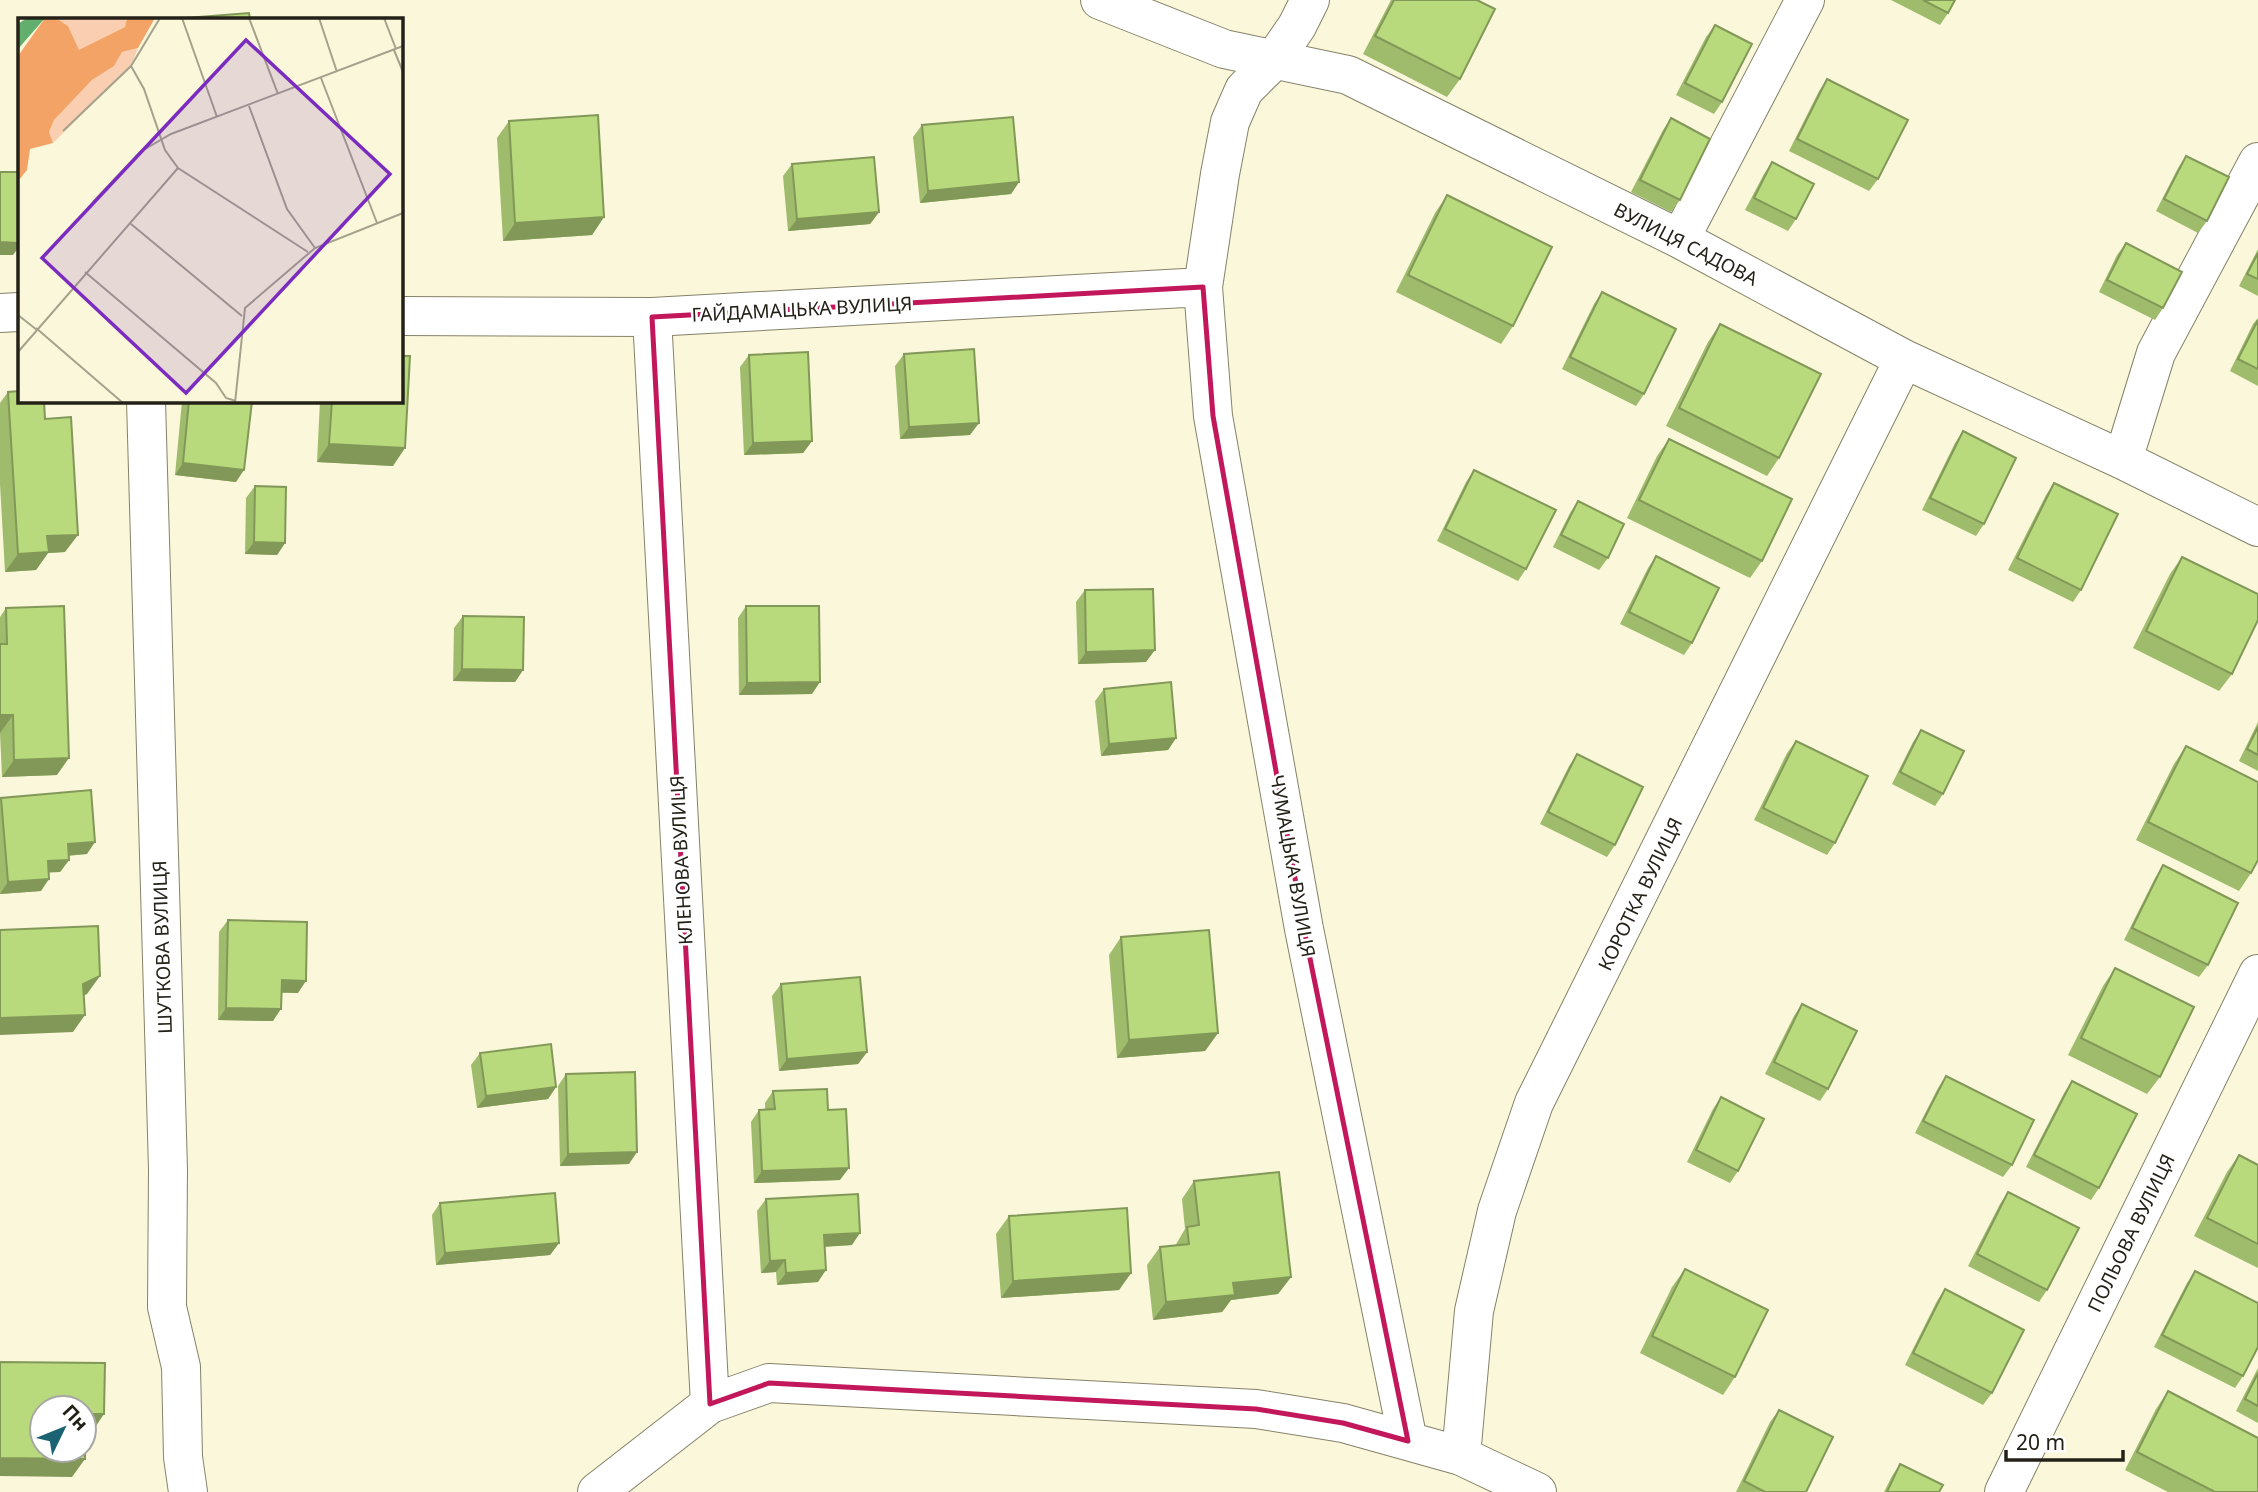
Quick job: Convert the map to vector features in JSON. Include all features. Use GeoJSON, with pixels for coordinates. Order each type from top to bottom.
{"type":"FeatureCollection","features":[{"type":"Feature","properties":{"kind":"street","name":"ВУЛИЦЯ САДОВА"},"geometry":{"type":"LineString","coordinates":[[1100,0],[1224,49],[1348,75],[1680,239],[1905,359],[2123,460],[2258,527]]}},
{"type":"Feature","properties":{"kind":"street","name":"ЧУМАЦЬКА ВУЛИЦЯ"},"geometry":{"type":"LineString","coordinates":[[1310,0],[1297,26],[1273,61],[1244,90],[1230,122],[1203,287],[1213,416],[1290,848],[1408,1441]]}},
{"type":"Feature","properties":{"kind":"street"},"geometry":{"type":"LineString","coordinates":[[1680,239],[1805,0]]}},
{"type":"Feature","properties":{"kind":"street"},"geometry":{"type":"LineString","coordinates":[[2123,460],[2156,353],[2258,162]]}},
{"type":"Feature","properties":{"kind":"street","name":"ГАЙДАМАЦЬКА ВУЛИЦЯ"},"geometry":{"type":"LineString","coordinates":[[402,316],[652,317],[1203,287]]}},
{"type":"Feature","properties":{"kind":"street"},"geometry":{"type":"LineString","coordinates":[[0,313],[18,312]]}},
{"type":"Feature","properties":{"kind":"street","name":"КЛЕНОВА ВУЛИЦЯ"},"geometry":{"type":"LineString","coordinates":[[652,317],[710,1404]]}},
{"type":"Feature","properties":{"kind":"street","name":"КОРОТКА ВУЛИЦЯ"},"geometry":{"type":"LineString","coordinates":[[1461,1456],[1474,1311],[1497,1211],[1534,1103],[1905,359]]}},
{"type":"Feature","properties":{"kind":"street","name":"ШУТКОВА ВУЛИЦЯ"},"geometry":{"type":"LineString","coordinates":[[146,402],[168,1169],[167,1307],[181,1367],[183,1457],[188,1492]]}},
{"type":"Feature","properties":{"kind":"street","name":"ПОЛЬОВА ВУЛИЦЯ"},"geometry":{"type":"LineString","coordinates":[[2004,1492],[2258,974]]}},
{"type":"Feature","properties":{"kind":"street"},"geometry":{"type":"LineString","coordinates":[[597,1492],[710,1404],[769,1383],[1256,1409],[1343,1423],[1461,1456],[1537,1492]]}},
{"type":"Feature","properties":{"kind":"highlighted area"},"geometry":{"type":"Polygon","coordinates":[[[1203,287],[1213,416],[1304,929],[1408,1441],[1343,1423],[1256,1409],[769,1383],[710,1404],[652,317],[1203,287]]]}},
{"type":"Feature","properties":{"kind":"building"},"geometry":{"type":"Polygon","coordinates":[[[1394,0],[1477,0],[1495,9],[1460,79],[1375,36],[1394,0]]]}},
{"type":"Feature","properties":{"kind":"building"},"geometry":{"type":"Polygon","coordinates":[[[1923,0],[1955,0],[1948,13],[1923,0]]]}},
{"type":"Feature","properties":{"kind":"building"},"geometry":{"type":"Polygon","coordinates":[[[249,13],[250,18],[186,18],[249,13]]]}},
{"type":"Feature","properties":{"kind":"building"},"geometry":{"type":"Polygon","coordinates":[[[1715,25],[1752,44],[1722,102],[1685,83],[1715,25]]]}},
{"type":"Feature","properties":{"kind":"building"},"geometry":{"type":"Polygon","coordinates":[[[1827,79],[1908,120],[1878,179],[1797,139],[1827,79]]]}},
{"type":"Feature","properties":{"kind":"building"},"geometry":{"type":"Polygon","coordinates":[[[598,115],[604,217],[515,223],[509,121],[598,115]]]}},
{"type":"Feature","properties":{"kind":"building"},"geometry":{"type":"Polygon","coordinates":[[[1013,117],[1019,182],[928,191],[922,125],[1013,117]]]}},
{"type":"Feature","properties":{"kind":"building"},"geometry":{"type":"Polygon","coordinates":[[[1671,118],[1710,139],[1680,200],[1640,180],[1671,118]]]}},
{"type":"Feature","properties":{"kind":"building"},"geometry":{"type":"Polygon","coordinates":[[[2186,156],[2229,177],[2207,221],[2164,199],[2186,156]]]}},
{"type":"Feature","properties":{"kind":"building"},"geometry":{"type":"Polygon","coordinates":[[[874,157],[879,212],[797,219],[792,164],[874,157]]]}},
{"type":"Feature","properties":{"kind":"building"},"geometry":{"type":"Polygon","coordinates":[[[1772,162],[1814,184],[1796,219],[1754,198],[1772,162]]]}},
{"type":"Feature","properties":{"kind":"building"},"geometry":{"type":"Polygon","coordinates":[[[0,172],[18,172],[18,243],[0,242],[0,172]]]}},
{"type":"Feature","properties":{"kind":"building"},"geometry":{"type":"Polygon","coordinates":[[[1447,195],[1552,247],[1513,326],[1408,275],[1447,195]]]}},
{"type":"Feature","properties":{"kind":"building"},"geometry":{"type":"Polygon","coordinates":[[[2126,243],[2182,272],[2163,308],[2107,280],[2126,243]]]}},
{"type":"Feature","properties":{"kind":"building"},"geometry":{"type":"Polygon","coordinates":[[[2258,253],[2258,279],[2247,274],[2258,253]]]}},
{"type":"Feature","properties":{"kind":"building"},"geometry":{"type":"Polygon","coordinates":[[[1602,292],[1676,329],[1644,394],[1570,357],[1602,292]]]}},
{"type":"Feature","properties":{"kind":"building"},"geometry":{"type":"Polygon","coordinates":[[[2258,320],[2258,369],[2238,359],[2258,320]]]}},
{"type":"Feature","properties":{"kind":"building"},"geometry":{"type":"Polygon","coordinates":[[[1720,324],[1821,374],[1779,458],[1679,408],[1720,324]]]}},
{"type":"Feature","properties":{"kind":"building"},"geometry":{"type":"Polygon","coordinates":[[[974,349],[979,423],[909,427],[904,354],[974,349]]]}},
{"type":"Feature","properties":{"kind":"building"},"geometry":{"type":"Polygon","coordinates":[[[808,352],[812,441],[753,443],[749,355],[808,352]]]}},
{"type":"Feature","properties":{"kind":"building"},"geometry":{"type":"Polygon","coordinates":[[[402,356],[410,356],[405,448],[329,444],[332,402],[402,402],[402,356]]]}},
{"type":"Feature","properties":{"kind":"building"},"geometry":{"type":"Polygon","coordinates":[[[18,391],[18,402],[44,402],[45,419],[71,417],[78,535],[47,536],[49,552],[18,554],[8,392],[18,391]]]}},
{"type":"Feature","properties":{"kind":"building"},"geometry":{"type":"Polygon","coordinates":[[[189,402],[252,402],[244,470],[183,463],[189,402]]]}},
{"type":"Feature","properties":{"kind":"building"},"geometry":{"type":"Polygon","coordinates":[[[1963,431],[2016,458],[1984,524],[1930,498],[1963,431]]]}},
{"type":"Feature","properties":{"kind":"building"},"geometry":{"type":"Polygon","coordinates":[[[1669,439],[1792,499],[1762,561],[1639,500],[1669,439]]]}},
{"type":"Feature","properties":{"kind":"building"},"geometry":{"type":"Polygon","coordinates":[[[1474,470],[1556,510],[1526,569],[1445,529],[1474,470]]]}},
{"type":"Feature","properties":{"kind":"building"},"geometry":{"type":"Polygon","coordinates":[[[2054,483],[2118,514],[2081,590],[2017,558],[2054,483]]]}},
{"type":"Feature","properties":{"kind":"building"},"geometry":{"type":"Polygon","coordinates":[[[255,486],[286,487],[285,543],[254,542],[255,486]]]}},
{"type":"Feature","properties":{"kind":"building"},"geometry":{"type":"Polygon","coordinates":[[[1578,501],[1624,524],[1608,558],[1561,535],[1578,501]]]}},
{"type":"Feature","properties":{"kind":"building"},"geometry":{"type":"Polygon","coordinates":[[[1656,556],[1719,588],[1692,643],[1629,612],[1656,556]]]}},
{"type":"Feature","properties":{"kind":"building"},"geometry":{"type":"Polygon","coordinates":[[[2182,557],[2258,594],[2258,620],[2232,674],[2146,631],[2182,557]]]}},
{"type":"Feature","properties":{"kind":"building"},"geometry":{"type":"Polygon","coordinates":[[[1153,589],[1155,650],[1086,652],[1085,590],[1153,589]]]}},
{"type":"Feature","properties":{"kind":"building"},"geometry":{"type":"Polygon","coordinates":[[[64,606],[69,758],[14,760],[13,715],[0,715],[0,644],[7,644],[6,608],[64,606]]]}},
{"type":"Feature","properties":{"kind":"building"},"geometry":{"type":"Polygon","coordinates":[[[746,606],[819,606],[820,682],[747,683],[746,606]]]}},
{"type":"Feature","properties":{"kind":"building"},"geometry":{"type":"Polygon","coordinates":[[[463,616],[524,617],[523,670],[462,669],[463,616]]]}},
{"type":"Feature","properties":{"kind":"building"},"geometry":{"type":"Polygon","coordinates":[[[1171,682],[1176,738],[1109,744],[1104,689],[1171,682]]]}},
{"type":"Feature","properties":{"kind":"building"},"geometry":{"type":"Polygon","coordinates":[[[2258,727],[2258,755],[2247,749],[2258,727]]]}},
{"type":"Feature","properties":{"kind":"building"},"geometry":{"type":"Polygon","coordinates":[[[1921,730],[1964,751],[1943,794],[1900,772],[1921,730]]]}},
{"type":"Feature","properties":{"kind":"building"},"geometry":{"type":"Polygon","coordinates":[[[1796,741],[1868,776],[1835,843],[1763,808],[1796,741]]]}},
{"type":"Feature","properties":{"kind":"building"},"geometry":{"type":"Polygon","coordinates":[[[2186,746],[2258,782],[2258,860],[2251,873],[2148,822],[2186,746]]]}},
{"type":"Feature","properties":{"kind":"building"},"geometry":{"type":"Polygon","coordinates":[[[1577,754],[1643,787],[1615,845],[1548,812],[1577,754]]]}},
{"type":"Feature","properties":{"kind":"building"},"geometry":{"type":"Polygon","coordinates":[[[91,790],[95,842],[68,844],[69,860],[48,861],[49,879],[8,882],[1,798],[91,790]]]}},
{"type":"Feature","properties":{"kind":"building"},"geometry":{"type":"Polygon","coordinates":[[[2163,865],[2238,903],[2208,965],[2132,928],[2163,865]]]}},
{"type":"Feature","properties":{"kind":"building"},"geometry":{"type":"Polygon","coordinates":[[[228,920],[307,922],[306,981],[282,980],[281,1009],[226,1008],[228,920]]]}},
{"type":"Feature","properties":{"kind":"building"},"geometry":{"type":"Polygon","coordinates":[[[98,926],[100,976],[83,984],[85,1015],[0,1018],[0,930],[98,926]]]}},
{"type":"Feature","properties":{"kind":"building"},"geometry":{"type":"Polygon","coordinates":[[[1209,930],[1218,1033],[1129,1040],[1121,937],[1209,930]]]}},
{"type":"Feature","properties":{"kind":"building"},"geometry":{"type":"Polygon","coordinates":[[[2115,968],[2194,1007],[2160,1077],[2081,1038],[2115,968]]]}},
{"type":"Feature","properties":{"kind":"building"},"geometry":{"type":"Polygon","coordinates":[[[860,977],[867,1052],[787,1059],[781,984],[860,977]]]}},
{"type":"Feature","properties":{"kind":"building"},"geometry":{"type":"Polygon","coordinates":[[[1802,1004],[1857,1031],[1828,1089],[1774,1062],[1802,1004]]]}},
{"type":"Feature","properties":{"kind":"building"},"geometry":{"type":"Polygon","coordinates":[[[551,1044],[556,1087],[486,1096],[480,1053],[551,1044]]]}},
{"type":"Feature","properties":{"kind":"building"},"geometry":{"type":"Polygon","coordinates":[[[635,1072],[637,1152],[568,1154],[566,1074],[635,1072]]]}},
{"type":"Feature","properties":{"kind":"building"},"geometry":{"type":"Polygon","coordinates":[[[1946,1076],[2034,1120],[2012,1165],[1923,1121],[1946,1076]]]}},
{"type":"Feature","properties":{"kind":"building"},"geometry":{"type":"Polygon","coordinates":[[[2072,1081],[2137,1114],[2099,1188],[2034,1155],[2072,1081]]]}},
{"type":"Feature","properties":{"kind":"building"},"geometry":{"type":"Polygon","coordinates":[[[827,1089],[828,1110],[846,1109],[849,1168],[762,1171],[759,1110],[775,1109],[773,1091],[827,1089]]]}},
{"type":"Feature","properties":{"kind":"building"},"geometry":{"type":"Polygon","coordinates":[[[1721,1097],[1764,1119],[1738,1171],[1696,1150],[1721,1097]]]}},
{"type":"Feature","properties":{"kind":"building"},"geometry":{"type":"Polygon","coordinates":[[[2239,1155],[2258,1165],[2258,1244],[2207,1218],[2239,1155]]]}},
{"type":"Feature","properties":{"kind":"building"},"geometry":{"type":"Polygon","coordinates":[[[1279,1172],[1291,1277],[1233,1283],[1235,1295],[1166,1302],[1160,1247],[1189,1244],[1187,1227],[1199,1225],[1194,1181],[1279,1172]]]}},
{"type":"Feature","properties":{"kind":"building"},"geometry":{"type":"Polygon","coordinates":[[[2008,1192],[2079,1228],[2047,1290],[1977,1254],[2008,1192]]]}},
{"type":"Feature","properties":{"kind":"building"},"geometry":{"type":"Polygon","coordinates":[[[555,1193],[559,1243],[445,1253],[440,1203],[555,1193]]]}},
{"type":"Feature","properties":{"kind":"building"},"geometry":{"type":"Polygon","coordinates":[[[858,1194],[860,1233],[824,1235],[826,1270],[786,1273],[785,1260],[770,1261],[766,1199],[858,1194]]]}},
{"type":"Feature","properties":{"kind":"building"},"geometry":{"type":"Polygon","coordinates":[[[1127,1208],[1131,1273],[1013,1281],[1009,1216],[1127,1208]]]}},
{"type":"Feature","properties":{"kind":"building"},"geometry":{"type":"Polygon","coordinates":[[[1685,1269],[1768,1310],[1735,1377],[1652,1336],[1685,1269]]]}},
{"type":"Feature","properties":{"kind":"building"},"geometry":{"type":"Polygon","coordinates":[[[2195,1271],[2258,1303],[2258,1347],[2243,1376],[2162,1335],[2195,1271]]]}},
{"type":"Feature","properties":{"kind":"building"},"geometry":{"type":"Polygon","coordinates":[[[1945,1289],[2024,1330],[1992,1393],[1913,1353],[1945,1289]]]}},
{"type":"Feature","properties":{"kind":"building"},"geometry":{"type":"Polygon","coordinates":[[[0,1362],[105,1363],[104,1414],[98,1414],[98,1394],[28,1394],[28,1458],[0,1458],[0,1362]]]}},
{"type":"Feature","properties":{"kind":"building"},"geometry":{"type":"Polygon","coordinates":[[[2258,1373],[2258,1406],[2245,1399],[2258,1373]]]}},
{"type":"Feature","properties":{"kind":"building"},"geometry":{"type":"Polygon","coordinates":[[[2168,1391],[2258,1438],[2258,1492],[2215,1492],[2137,1452],[2168,1391]]]}},
{"type":"Feature","properties":{"kind":"building"},"geometry":{"type":"Polygon","coordinates":[[[1779,1410],[1833,1437],[1806,1492],[1765,1492],[1744,1481],[1779,1410]]]}},
{"type":"Feature","properties":{"kind":"building"},"geometry":{"type":"Polygon","coordinates":[[[1900,1464],[1943,1485],[1939,1492],[1887,1492],[1900,1464]]]}}]}
